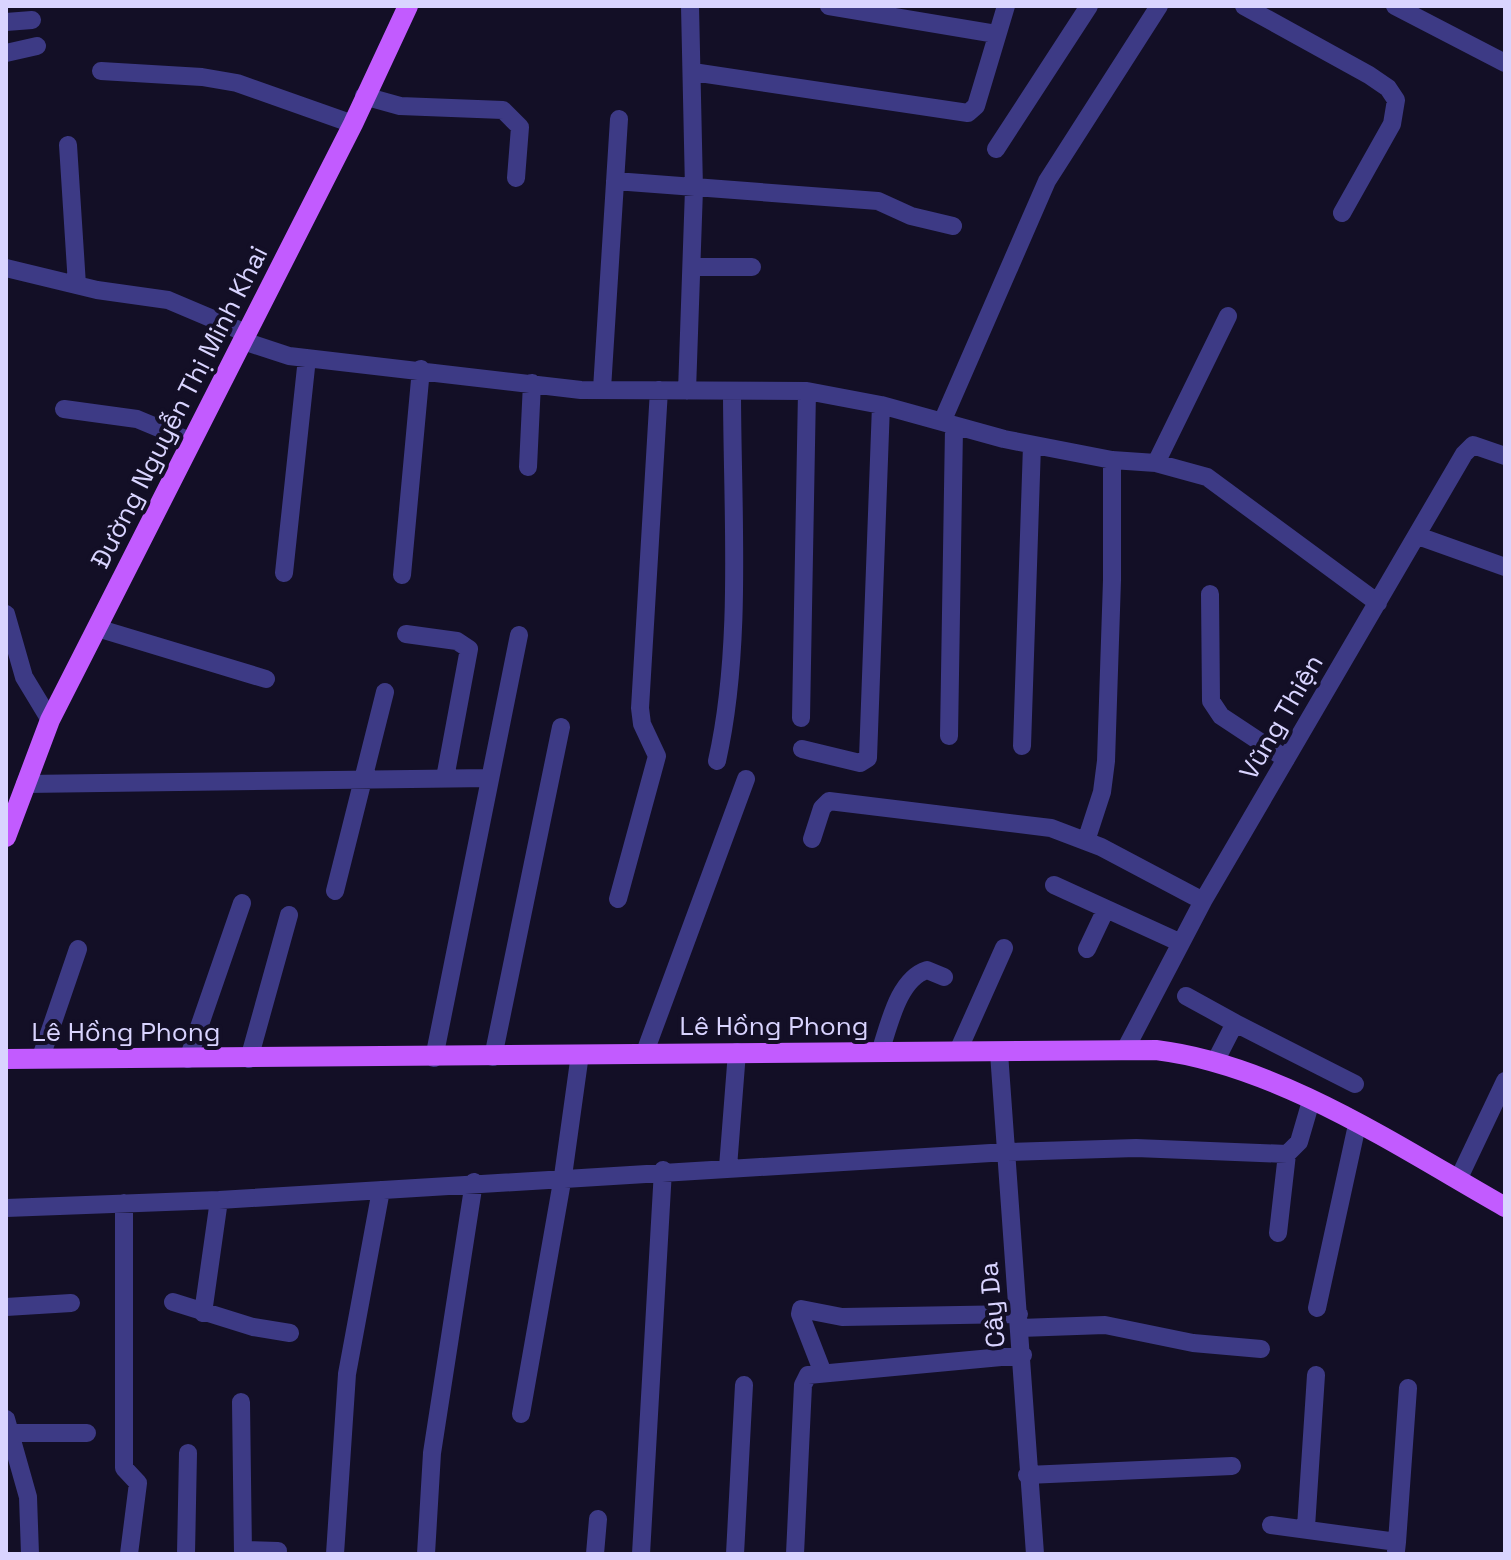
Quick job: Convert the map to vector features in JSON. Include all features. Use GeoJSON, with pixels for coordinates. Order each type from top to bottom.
{"type":"FeatureCollection","features":[{"type":"Feature","properties":{"kind":"main road","name":"Đường Nguyễn Thị Minh Khai"},"geometry":{"type":"LineString","coordinates":[[6,837],[50,720],[353,124],[408,6]]}},
{"type":"Feature","properties":{"kind":"main road","name":"Lê Hồng Phong"},"geometry":{"type":"LineString","coordinates":[[6,1059],[1156,1050],[1216,1060],[1311,1101],[1505,1207]]}},
{"type":"Feature","properties":{"kind":"street"},"geometry":{"type":"LineString","coordinates":[[687,391],[694,189],[690,6]]}},
{"type":"Feature","properties":{"kind":"street"},"geometry":{"type":"LineString","coordinates":[[829,6],[996,34]]}},
{"type":"Feature","properties":{"kind":"street"},"geometry":{"type":"LineString","coordinates":[[693,72],[968,113],[976,106],[1006,6]]}},
{"type":"Feature","properties":{"kind":"street"},"geometry":{"type":"LineString","coordinates":[[996,149],[1089,6]]}},
{"type":"Feature","properties":{"kind":"street"},"geometry":{"type":"LineString","coordinates":[[949,736],[948,425],[1047,181],[1159,6]]}},
{"type":"Feature","properties":{"kind":"street"},"geometry":{"type":"LineString","coordinates":[[1244,6],[1369,75],[1388,88],[1396,100],[1392,124],[1342,213]]}},
{"type":"Feature","properties":{"kind":"street"},"geometry":{"type":"LineString","coordinates":[[1395,6],[1505,63]]}},
{"type":"Feature","properties":{"kind":"street"},"geometry":{"type":"LineString","coordinates":[[6,22],[32,20]]}},
{"type":"Feature","properties":{"kind":"street"},"geometry":{"type":"LineString","coordinates":[[6,53],[37,46]]}},
{"type":"Feature","properties":{"kind":"street"},"geometry":{"type":"LineString","coordinates":[[101,71],[202,77],[237,83],[353,124]]}},
{"type":"Feature","properties":{"kind":"street"},"geometry":{"type":"LineString","coordinates":[[364,96],[400,106],[503,110],[520,127],[516,178]]}},
{"type":"Feature","properties":{"kind":"street"},"geometry":{"type":"LineString","coordinates":[[602,389],[619,119]]}},
{"type":"Feature","properties":{"kind":"street"},"geometry":{"type":"LineString","coordinates":[[68,145],[77,285]]}},
{"type":"Feature","properties":{"kind":"street"},"geometry":{"type":"LineString","coordinates":[[615,181],[878,201],[911,216],[953,226]]}},
{"type":"Feature","properties":{"kind":"street"},"geometry":{"type":"LineString","coordinates":[[693,267],[752,267]]}},
{"type":"Feature","properties":{"kind":"street"},"geometry":{"type":"LineString","coordinates":[[6,268],[77,285],[168,300],[245,337],[307,358],[602,389],[807,391],[881,405],[1032,445],[1112,460],[1156,463],[1207,477],[1378,603]]}},
{"type":"Feature","properties":{"kind":"street"},"geometry":{"type":"LineString","coordinates":[[1156,463],[1228,316]]}},
{"type":"Feature","properties":{"kind":"street"},"geometry":{"type":"LineString","coordinates":[[284,573],[307,358]]}},
{"type":"Feature","properties":{"kind":"street"},"geometry":{"type":"LineString","coordinates":[[402,575],[421,369]]}},
{"type":"Feature","properties":{"kind":"street"},"geometry":{"type":"LineString","coordinates":[[528,467],[532,383]]}},
{"type":"Feature","properties":{"kind":"street"},"geometry":{"type":"LineString","coordinates":[[618,899],[657,756],[642,724],[640,708],[659,390]]}},
{"type":"Feature","properties":{"kind":"street"},"geometry":{"type":"LineString","coordinates":[[717,761],[730,682],[732,391]]}},
{"type":"Feature","properties":{"kind":"street"},"geometry":{"type":"LineString","coordinates":[[801,718],[807,391]]}},
{"type":"Feature","properties":{"kind":"street"},"geometry":{"type":"LineString","coordinates":[[802,749],[860,763],[868,758],[877,580],[881,405]]}},
{"type":"Feature","properties":{"kind":"street"},"geometry":{"type":"LineString","coordinates":[[64,409],[137,419],[190,441]]}},
{"type":"Feature","properties":{"kind":"street"},"geometry":{"type":"LineString","coordinates":[[1022,746],[1032,445]]}},
{"type":"Feature","properties":{"kind":"street","name":"Vũng Thiện"},"geometry":{"type":"LineString","coordinates":[[1125,1050],[1203,901],[1469,447],[1477,446],[1505,456]]}},
{"type":"Feature","properties":{"kind":"street"},"geometry":{"type":"LineString","coordinates":[[1086,841],[1102,792],[1106,761],[1112,460]]}},
{"type":"Feature","properties":{"kind":"street"},"geometry":{"type":"LineString","coordinates":[[1418,536],[1505,567]]}},
{"type":"Feature","properties":{"kind":"street"},"geometry":{"type":"LineString","coordinates":[[1210,594],[1211,701],[1221,716],[1286,759]]}},
{"type":"Feature","properties":{"kind":"street"},"geometry":{"type":"LineString","coordinates":[[6,614],[24,677],[50,720]]}},
{"type":"Feature","properties":{"kind":"street"},"geometry":{"type":"LineString","coordinates":[[97,628],[266,679]]}},
{"type":"Feature","properties":{"kind":"street"},"geometry":{"type":"LineString","coordinates":[[406,634],[457,641],[469,649],[445,778]]}},
{"type":"Feature","properties":{"kind":"street"},"geometry":{"type":"LineString","coordinates":[[434,1058],[519,635]]}},
{"type":"Feature","properties":{"kind":"street"},"geometry":{"type":"LineString","coordinates":[[335,891],[385,692]]}},
{"type":"Feature","properties":{"kind":"street"},"geometry":{"type":"LineString","coordinates":[[493,1057],[561,727]]}},
{"type":"Feature","properties":{"kind":"street"},"geometry":{"type":"LineString","coordinates":[[25,784],[490,778]]}},
{"type":"Feature","properties":{"kind":"street"},"geometry":{"type":"LineString","coordinates":[[645,1052],[746,779]]}},
{"type":"Feature","properties":{"kind":"street"},"geometry":{"type":"LineString","coordinates":[[812,839],[822,808],[829,801],[1018,822],[1086,841],[1203,901]]}},
{"type":"Feature","properties":{"kind":"street"},"geometry":{"type":"LineString","coordinates":[[1054,885],[1105,911],[1181,943]]}},
{"type":"Feature","properties":{"kind":"street"},"geometry":{"type":"LineString","coordinates":[[188,1059],[242,903]]}},
{"type":"Feature","properties":{"kind":"street"},"geometry":{"type":"LineString","coordinates":[[1087,949],[1105,911]]}},
{"type":"Feature","properties":{"kind":"street"},"geometry":{"type":"LineString","coordinates":[[249,1059],[289,915]]}},
{"type":"Feature","properties":{"kind":"street"},"geometry":{"type":"LineString","coordinates":[[958,1051],[1004,948]]}},
{"type":"Feature","properties":{"kind":"street"},"geometry":{"type":"LineString","coordinates":[[41,1057],[78,949]]}},
{"type":"Feature","properties":{"kind":"street"},"geometry":{"type":"LineString","coordinates":[[880,1052],[897,1005],[913,977],[927,970],[944,977]]}},
{"type":"Feature","properties":{"kind":"street"},"geometry":{"type":"LineString","coordinates":[[1186,996],[1355,1084]]}},
{"type":"Feature","properties":{"kind":"street"},"geometry":{"type":"LineString","coordinates":[[1216,1060],[1235,1023]]}},
{"type":"Feature","properties":{"kind":"street"},"geometry":{"type":"LineString","coordinates":[[728,1167],[737,1052]]}},
{"type":"Feature","properties":{"kind":"street","name":"Cây Da"},"geometry":{"type":"LineString","coordinates":[[999,1053],[1035,1554]]}},
{"type":"Feature","properties":{"kind":"street"},"geometry":{"type":"LineString","coordinates":[[521,1414],[563,1176],[580,1054]]}},
{"type":"Feature","properties":{"kind":"street"},"geometry":{"type":"LineString","coordinates":[[1458,1180],[1505,1081]]}},
{"type":"Feature","properties":{"kind":"street"},"geometry":{"type":"LineString","coordinates":[[1278,1233],[1287,1154],[1299,1142],[1311,1101]]}},
{"type":"Feature","properties":{"kind":"street"},"geometry":{"type":"LineString","coordinates":[[1317,1308],[1357,1125]]}},
{"type":"Feature","properties":{"kind":"street"},"geometry":{"type":"LineString","coordinates":[[6,1208],[219,1200],[563,1176],[1007,1152],[1136,1148],[1287,1154]]}},
{"type":"Feature","properties":{"kind":"street"},"geometry":{"type":"LineString","coordinates":[[641,1554],[663,1170]]}},
{"type":"Feature","properties":{"kind":"street"},"geometry":{"type":"LineString","coordinates":[[426,1554],[432,1453],[474,1182]]}},
{"type":"Feature","properties":{"kind":"street"},"geometry":{"type":"LineString","coordinates":[[335,1554],[347,1374],[381,1190]]}},
{"type":"Feature","properties":{"kind":"street"},"geometry":{"type":"LineString","coordinates":[[203,1313],[219,1200]]}},
{"type":"Feature","properties":{"kind":"street"},"geometry":{"type":"LineString","coordinates":[[124,1203],[124,1468],[137,1480],[138,1491],[129,1554]]}},
{"type":"Feature","properties":{"kind":"street"},"geometry":{"type":"LineString","coordinates":[[173,1302],[203,1313],[290,1333]]}},
{"type":"Feature","properties":{"kind":"street"},"geometry":{"type":"LineString","coordinates":[[6,1307],[71,1303]]}},
{"type":"Feature","properties":{"kind":"street"},"geometry":{"type":"LineString","coordinates":[[823,1373],[800,1314],[801,1309],[842,1317],[1105,1325],[1193,1343],[1261,1349]]}},
{"type":"Feature","properties":{"kind":"street"},"geometry":{"type":"LineString","coordinates":[[795,1554],[803,1385],[808,1375],[1023,1355]]}},
{"type":"Feature","properties":{"kind":"street"},"geometry":{"type":"LineString","coordinates":[[1306,1527],[1316,1375]]}},
{"type":"Feature","properties":{"kind":"street"},"geometry":{"type":"LineString","coordinates":[[735,1554],[744,1385]]}},
{"type":"Feature","properties":{"kind":"street"},"geometry":{"type":"LineString","coordinates":[[1271,1525],[1306,1527],[1396,1548],[1408,1388]]}},
{"type":"Feature","properties":{"kind":"street"},"geometry":{"type":"LineString","coordinates":[[241,1402],[243,1552],[278,1551]]}},
{"type":"Feature","properties":{"kind":"street"},"geometry":{"type":"LineString","coordinates":[[30,1554],[28,1497],[8,1426],[87,1433]]}},
{"type":"Feature","properties":{"kind":"street"},"geometry":{"type":"LineString","coordinates":[[186,1554],[188,1453]]}},
{"type":"Feature","properties":{"kind":"street"},"geometry":{"type":"LineString","coordinates":[[1027,1475],[1232,1466]]}},
{"type":"Feature","properties":{"kind":"street"},"geometry":{"type":"LineString","coordinates":[[595,1554],[598,1519]]}}]}
